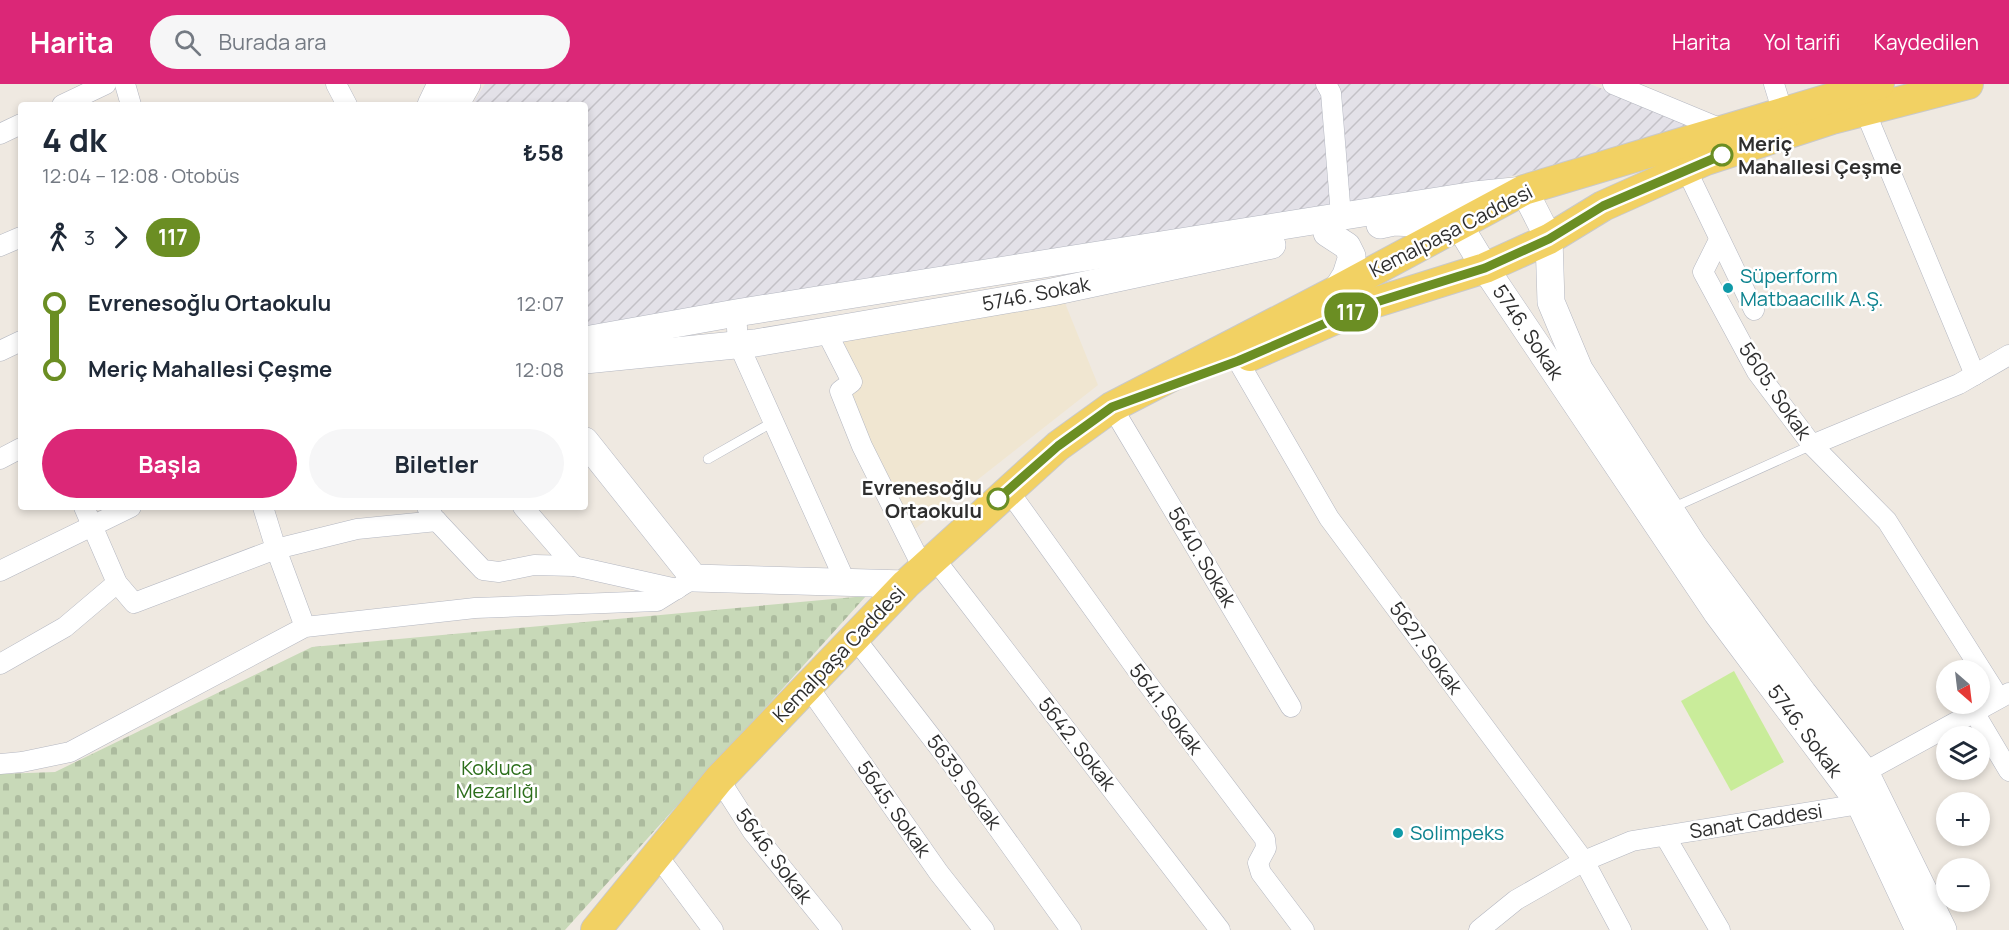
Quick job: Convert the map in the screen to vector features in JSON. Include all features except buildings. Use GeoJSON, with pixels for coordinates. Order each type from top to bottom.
{"type":"FeatureCollection","features":[{"type":"Feature","properties":{"kind":"main road","name":"Kemalpaşa Caddesi"},"geometry":{"type":"LineString","coordinates":[[596,930],[719,780],[854,637],[921,570],[1008,490],[1058,446],[1112,407],[1524,190],[1783,112],[1832,91],[1879,84]]}},
{"type":"Feature","properties":{"kind":"main road","name":"Kemalpaşa Caddesi"},"geometry":{"type":"LineString","coordinates":[[1112,407],[1238,361],[1370,304],[1485,268],[1549,239],[1603,206],[1706,160],[1832,119],[1968,84]]}},
{"type":"Feature","properties":{"kind":"street"},"geometry":{"type":"LineString","coordinates":[[68,102],[106,84]]}},
{"type":"Feature","properties":{"kind":"street"},"geometry":{"type":"LineString","coordinates":[[125,84],[130,102]]}},
{"type":"Feature","properties":{"kind":"street"},"geometry":{"type":"LineString","coordinates":[[336,84],[345,102]]}},
{"type":"Feature","properties":{"kind":"street"},"geometry":{"type":"LineString","coordinates":[[432,102],[441,84]]}},
{"type":"Feature","properties":{"kind":"street"},"geometry":{"type":"LineString","coordinates":[[457,102],[467,84]]}},
{"type":"Feature","properties":{"kind":"street"},"geometry":{"type":"LineString","coordinates":[[1326,84],[1331,93],[1334,225],[1352,256],[1346,275],[1336,291]]}},
{"type":"Feature","properties":{"kind":"street"},"geometry":{"type":"LineString","coordinates":[[1613,84],[1724,130]]}},
{"type":"Feature","properties":{"kind":"street"},"geometry":{"type":"LineString","coordinates":[[1774,84],[1783,112]]}},
{"type":"Feature","properties":{"kind":"street"},"geometry":{"type":"LineString","coordinates":[[1865,111],[1975,375]]}},
{"type":"Feature","properties":{"kind":"street"},"geometry":{"type":"LineString","coordinates":[[0,134],[18,125]]}},
{"type":"Feature","properties":{"kind":"street"},"geometry":{"type":"LineString","coordinates":[[1686,169],[1755,310]]}},
{"type":"Feature","properties":{"kind":"street"},"geometry":{"type":"LineString","coordinates":[[1524,190],[1549,239],[1551,302],[1579,369],[1693,544],[1789,675],[1865,772],[1943,930]]}},
{"type":"Feature","properties":{"kind":"street","name":"5746. Sokak"},"geometry":{"type":"LineString","coordinates":[[588,360],[755,343],[1052,292],[1334,225],[1475,195],[1524,190]]}},
{"type":"Feature","properties":{"kind":"street","name":"5746. Sokak"},"geometry":{"type":"LineString","coordinates":[[588,339],[736,313],[1334,225],[1394,222],[1459,225],[1485,268],[1717,613],[1860,804],[1919,930]]}},
{"type":"Feature","properties":{"kind":"street"},"geometry":{"type":"LineString","coordinates":[[0,246],[18,238]]}},
{"type":"Feature","properties":{"kind":"street","name":"5605. Sokak"},"geometry":{"type":"LineString","coordinates":[[1719,240],[1703,272],[1757,372],[1812,445],[1959,384],[2009,355]]}},
{"type":"Feature","properties":{"kind":"street"},"geometry":{"type":"LineString","coordinates":[[736,313],[738,344],[846,583]]}},
{"type":"Feature","properties":{"kind":"street","name":"5642. Sokak"},"geometry":{"type":"LineString","coordinates":[[826,331],[852,382],[840,391],[862,446],[921,570],[1220,930]]}},
{"type":"Feature","properties":{"kind":"street"},"geometry":{"type":"LineString","coordinates":[[0,351],[18,343]]}},
{"type":"Feature","properties":{"kind":"street","name":"5627. Sokak"},"geometry":{"type":"LineString","coordinates":[[1238,361],[1329,519],[1584,861],[1621,930]]}},
{"type":"Feature","properties":{"kind":"street","name":"5640. Sokak"},"geometry":{"type":"LineString","coordinates":[[1112,407],[1291,707]]}},
{"type":"Feature","properties":{"kind":"street"},"geometry":{"type":"LineString","coordinates":[[588,445],[685,583]]}},
{"type":"Feature","properties":{"kind":"street"},"geometry":{"type":"LineString","coordinates":[[1812,445],[1887,521],[2004,695],[1990,703]]}},
{"type":"Feature","properties":{"kind":"street"},"geometry":{"type":"LineString","coordinates":[[0,459],[18,450]]}},
{"type":"Feature","properties":{"kind":"street","name":"5641. Sokak"},"geometry":{"type":"LineString","coordinates":[[1008,490],[1135,667],[1265,840],[1266,848],[1258,863],[1261,873],[1304,930]]}},
{"type":"Feature","properties":{"kind":"street"},"geometry":{"type":"LineString","coordinates":[[85,510],[117,583],[134,603],[276,549],[432,514],[483,570],[500,572],[534,565],[574,566],[685,583],[846,583],[921,570]]}},
{"type":"Feature","properties":{"kind":"street"},"geometry":{"type":"LineString","coordinates":[[0,571],[125,510]]}},
{"type":"Feature","properties":{"kind":"street"},"geometry":{"type":"LineString","coordinates":[[264,510],[305,627]]}},
{"type":"Feature","properties":{"kind":"street"},"geometry":{"type":"LineString","coordinates":[[526,510],[574,566]]}},
{"type":"Feature","properties":{"kind":"street"},"geometry":{"type":"LineString","coordinates":[[0,664],[65,627],[117,583]]}},
{"type":"Feature","properties":{"kind":"street"},"geometry":{"type":"LineString","coordinates":[[0,764],[70,752],[305,627],[475,608],[657,601],[685,583]]}},
{"type":"Feature","properties":{"kind":"street","name":"5639. Sokak"},"geometry":{"type":"LineString","coordinates":[[854,637],[952,764],[1071,930]]}},
{"type":"Feature","properties":{"kind":"street","name":"5645. Sokak"},"geometry":{"type":"LineString","coordinates":[[807,685],[939,873],[984,930]]}},
{"type":"Feature","properties":{"kind":"street"},"geometry":{"type":"LineString","coordinates":[[1865,772],[1970,714]]}},
{"type":"Feature","properties":{"kind":"street"},"geometry":{"type":"LineString","coordinates":[[1975,714],[2009,771]]}},
{"type":"Feature","properties":{"kind":"street"},"geometry":{"type":"LineString","coordinates":[[1860,804],[1865,772]]}},
{"type":"Feature","properties":{"kind":"street","name":"5646. Sokak"},"geometry":{"type":"LineString","coordinates":[[719,780],[753,832],[832,930]]}},
{"type":"Feature","properties":{"kind":"street","name":"Sanat Caddesi"},"geometry":{"type":"LineString","coordinates":[[1479,930],[1516,900],[1584,861],[1632,841],[1860,804]]}},
{"type":"Feature","properties":{"kind":"street"},"geometry":{"type":"LineString","coordinates":[[1665,836],[1720,930]]}},
{"type":"Feature","properties":{"kind":"street"},"geometry":{"type":"LineString","coordinates":[[657,855],[713,930]]}},
{"type":"Feature","properties":{"kind":"lane"},"geometry":{"type":"LineString","coordinates":[[708,459],[773,422]]}},
{"type":"Feature","properties":{"kind":"lane"},"geometry":{"type":"LineString","coordinates":[[1670,509],[1812,445]]}},
{"type":"Feature","properties":{"kind":"shaded area"},"geometry":{"type":"Polygon","coordinates":[[[485,84],[1590,84],[1699,127],[1504,178],[588,331],[588,102],[474,102],[485,84]]]}},
{"type":"Feature","properties":{"kind":"shaded area"},"geometry":{"type":"Polygon","coordinates":[[[1063,298],[1098,385],[911,532],[846,397],[858,372],[840,336],[1063,298]]]}},
{"type":"Feature","properties":{"kind":"green space","name":"Kokluca Mezarlığı"},"geometry":{"type":"Polygon","coordinates":[[[866,596],[565,930],[0,930],[0,774],[55,772],[312,647],[866,596]]]}},
{"type":"Feature","properties":{"kind":"green space"},"geometry":{"type":"Polygon","coordinates":[[[1734,671],[1784,762],[1731,791],[1681,701],[1734,671]]]}},
{"type":"Feature","properties":{"kind":"bus line","name":"117"},"geometry":{"type":"LineString","coordinates":[[998,499],[1058,446],[1112,407],[1238,361],[1370,304],[1485,268],[1549,239],[1603,206],[1722,155]]}},
{"type":"Feature","properties":{"kind":"place","name":"Meriç Mahallesi Çeşme"},"geometry":{"type":"Point","coordinates":[1722,155]}},
{"type":"Feature","properties":{"kind":"place","name":"Süperform Matbaacılık A.Ş."},"geometry":{"type":"Point","coordinates":[1728,288]}},
{"type":"Feature","properties":{"kind":"place","name":"Evrenesoğlu Ortaokulu"},"geometry":{"type":"Point","coordinates":[998,499]}},
{"type":"Feature","properties":{"kind":"place","name":"Solimpeks"},"geometry":{"type":"Point","coordinates":[1398,833]}}]}
